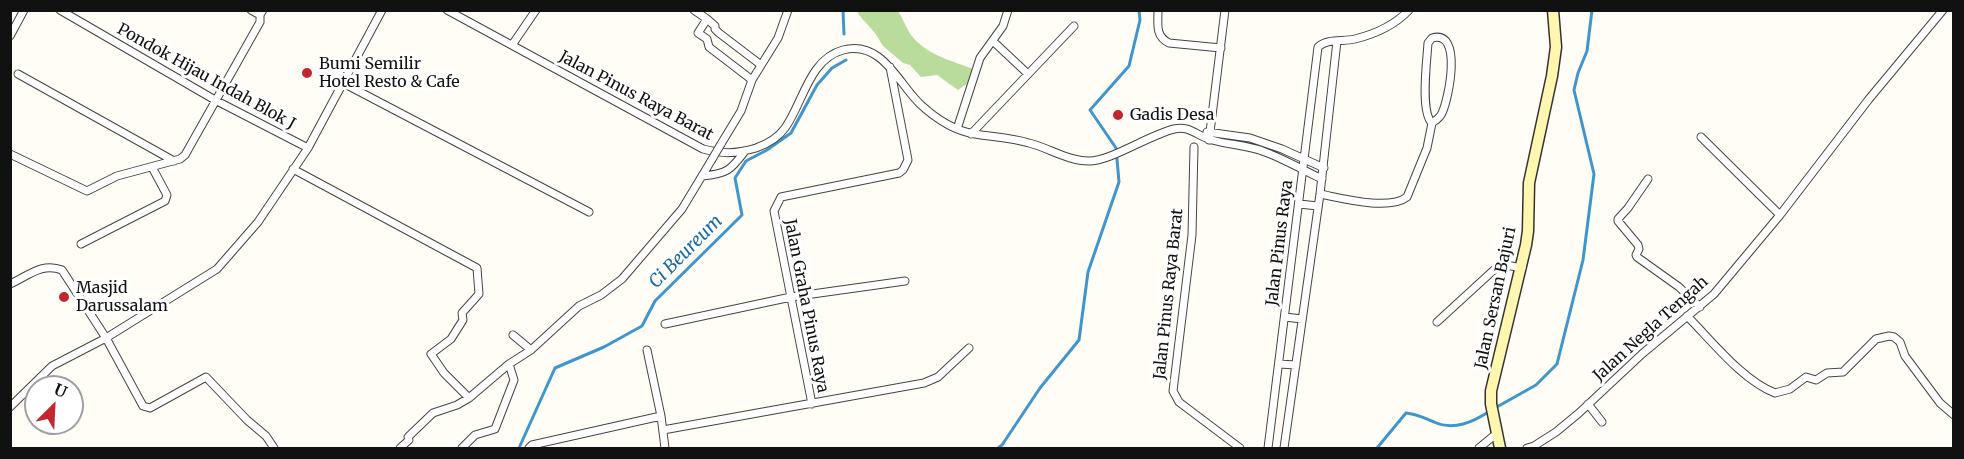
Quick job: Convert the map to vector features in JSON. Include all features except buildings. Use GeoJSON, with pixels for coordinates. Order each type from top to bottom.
{"type":"FeatureCollection","features":[{"type":"Feature","properties":{"kind":"main road","name":"Jalan Sersan Bajuri"},"geometry":{"type":"LineString","coordinates":[[1500,448],[1493,417],[1491,391],[1522,268],[1528,231],[1528,183],[1552,76],[1556,47],[1553,10]]}},
{"type":"Feature","properties":{"kind":"street"},"geometry":{"type":"LineString","coordinates":[[10,36],[24,10]]}},
{"type":"Feature","properties":{"kind":"street","name":"Pondok Hijau Indah Blok J"},"geometry":{"type":"LineString","coordinates":[[60,10],[215,100],[308,148]]}},
{"type":"Feature","properties":{"kind":"street"},"geometry":{"type":"LineString","coordinates":[[10,154],[87,191],[117,176],[174,161],[185,155],[260,22],[262,13],[251,10]]}},
{"type":"Feature","properties":{"kind":"street"},"geometry":{"type":"LineString","coordinates":[[10,407],[52,366],[106,339],[217,268],[258,222],[308,148],[382,10]]}},
{"type":"Feature","properties":{"kind":"street","name":"Jalan Pinus Raya Barat"},"geometry":{"type":"LineString","coordinates":[[447,10],[703,149],[723,154],[746,151],[769,143],[784,129],[812,76],[833,55],[845,50],[862,50],[877,56],[889,65],[921,105],[939,119],[971,134],[1029,143],[1071,159],[1098,161],[1175,129],[1187,129],[1209,140],[1238,144],[1265,152],[1322,180]]}},
{"type":"Feature","properties":{"kind":"street"},"geometry":{"type":"LineString","coordinates":[[512,45],[536,10]]}},
{"type":"Feature","properties":{"kind":"street"},"geometry":{"type":"LineString","coordinates":[[694,10],[715,26],[719,33],[761,65]]}},
{"type":"Feature","properties":{"kind":"street"},"geometry":{"type":"LineString","coordinates":[[400,448],[433,413],[457,405],[469,398],[508,364],[531,350],[579,306],[601,295],[630,272],[682,209],[702,176],[741,111],[752,80],[778,38],[788,10]]}},
{"type":"Feature","properties":{"kind":"street"},"geometry":{"type":"LineString","coordinates":[[957,129],[980,58],[1003,26],[1008,10]]}},
{"type":"Feature","properties":{"kind":"street"},"geometry":{"type":"LineString","coordinates":[[1158,10],[1159,35],[1164,40],[1169,43],[1221,48]]}},
{"type":"Feature","properties":{"kind":"street"},"geometry":{"type":"LineString","coordinates":[[1209,140],[1225,10]]}},
{"type":"Feature","properties":{"kind":"street"},"geometry":{"type":"LineString","coordinates":[[1337,40],[1353,40],[1391,26],[1409,10]]}},
{"type":"Feature","properties":{"kind":"street","name":"Jalan Negla Tengah"},"geometry":{"type":"LineString","coordinates":[[1532,448],[1556,432],[1642,354],[1714,294],[1942,10]]}},
{"type":"Feature","properties":{"kind":"street"},"geometry":{"type":"LineString","coordinates":[[10,19],[19,23]]}},
{"type":"Feature","properties":{"kind":"street"},"geometry":{"type":"LineString","coordinates":[[707,20],[698,33],[706,39],[709,47],[752,80]]}},
{"type":"Feature","properties":{"kind":"street"},"geometry":{"type":"LineString","coordinates":[[971,134],[1074,26]]}},
{"type":"Feature","properties":{"kind":"street"},"geometry":{"type":"LineString","coordinates":[[1320,194],[1378,203],[1404,200],[1408,195],[1427,148],[1432,123],[1441,116],[1446,103],[1452,58],[1451,48],[1447,41],[1437,36],[1432,38],[1428,44],[1425,107],[1428,119],[1432,123]]}},
{"type":"Feature","properties":{"kind":"street","name":"Jalan Pinus Raya"},"geometry":{"type":"LineString","coordinates":[[1268,448],[1318,49],[1323,43],[1337,40],[1324,168],[1284,448]]}},
{"type":"Feature","properties":{"kind":"street"},"geometry":{"type":"LineString","coordinates":[[996,44],[1028,74]]}},
{"type":"Feature","properties":{"kind":"street","name":"Jalan Graha Pinus Raya"},"geometry":{"type":"LineString","coordinates":[[812,404],[774,211],[779,198],[899,173],[906,165],[908,160],[889,65]]}},
{"type":"Feature","properties":{"kind":"street"},"geometry":{"type":"LineString","coordinates":[[18,74],[174,161]]}},
{"type":"Feature","properties":{"kind":"street"},"geometry":{"type":"LineString","coordinates":[[343,83],[589,212]]}},
{"type":"Feature","properties":{"kind":"street","name":"Jalan Pinus Raya Barat"},"geometry":{"type":"LineString","coordinates":[[1201,134],[1210,131],[1250,138],[1282,148],[1324,168]]}},
{"type":"Feature","properties":{"kind":"street"},"geometry":{"type":"LineString","coordinates":[[1701,137],[1780,214]]}},
{"type":"Feature","properties":{"kind":"street","name":"Jalan Pinus Raya Barat"},"geometry":{"type":"LineString","coordinates":[[1194,147],[1192,235],[1173,391],[1179,402],[1240,448]]}},
{"type":"Feature","properties":{"kind":"street"},"geometry":{"type":"LineString","coordinates":[[702,176],[717,175],[730,170],[746,151]]}},
{"type":"Feature","properties":{"kind":"street"},"geometry":{"type":"LineString","coordinates":[[81,244],[165,201],[167,195],[152,166]]}},
{"type":"Feature","properties":{"kind":"street"},"geometry":{"type":"LineString","coordinates":[[293,169],[477,268],[479,294],[462,313],[464,320],[451,339],[431,354],[444,373],[469,398]]}},
{"type":"Feature","properties":{"kind":"street"},"geometry":{"type":"LineString","coordinates":[[1648,179],[1618,222],[1638,245],[1637,257],[1679,287],[1700,307]]}},
{"type":"Feature","properties":{"kind":"street"},"geometry":{"type":"LineString","coordinates":[[1299,204],[1318,206]]}},
{"type":"Feature","properties":{"kind":"street"},"geometry":{"type":"LineString","coordinates":[[1437,322],[1496,268],[1506,265],[1522,268]]}},
{"type":"Feature","properties":{"kind":"street"},"geometry":{"type":"LineString","coordinates":[[10,284],[34,270],[46,268],[62,270],[146,408],[150,408],[206,377],[247,420],[266,436],[274,448]]}},
{"type":"Feature","properties":{"kind":"street"},"geometry":{"type":"LineString","coordinates":[[665,324],[790,297],[905,282]]}},
{"type":"Feature","properties":{"kind":"street"},"geometry":{"type":"LineString","coordinates":[[1687,316],[1734,364],[1764,389],[1775,393],[1790,389],[1806,377],[1816,380],[1827,373],[1843,372],[1876,339],[1894,337],[1900,342],[1905,357],[1940,403],[1953,415]]}},
{"type":"Feature","properties":{"kind":"street"},"geometry":{"type":"LineString","coordinates":[[1285,317],[1302,319]]}},
{"type":"Feature","properties":{"kind":"street"},"geometry":{"type":"LineString","coordinates":[[513,335],[531,350]]}},
{"type":"Feature","properties":{"kind":"street","name":"Jalan Graha Pinus Raya"},"geometry":{"type":"LineString","coordinates":[[663,430],[924,383],[938,377],[969,348]]}},
{"type":"Feature","properties":{"kind":"street"},"geometry":{"type":"LineString","coordinates":[[647,350],[661,416],[665,448]]}},
{"type":"Feature","properties":{"kind":"street"},"geometry":{"type":"LineString","coordinates":[[462,448],[475,435],[495,429],[514,380],[508,364]]}},
{"type":"Feature","properties":{"kind":"street"},"geometry":{"type":"LineString","coordinates":[[1279,364],[1296,365]]}},
{"type":"Feature","properties":{"kind":"street"},"geometry":{"type":"LineString","coordinates":[[1588,404],[1602,422]]}},
{"type":"Feature","properties":{"kind":"street"},"geometry":{"type":"LineString","coordinates":[[528,448],[532,445],[661,416]]}},
{"type":"Feature","properties":{"kind":"street"},"geometry":{"type":"LineString","coordinates":[[1479,448],[1496,434]]}},
{"type":"Feature","properties":{"kind":"green space"},"geometry":{"type":"Polygon","coordinates":[[[857,11],[898,11],[909,32],[922,46],[973,69],[976,77],[958,90],[937,75],[921,77],[910,65],[903,63],[883,46],[857,11]]]}},
{"type":"Feature","properties":{"kind":"waterway"},"geometry":{"type":"LineString","coordinates":[[843,10],[844,34]]}},
{"type":"Feature","properties":{"kind":"waterway","name":"Ci Beureum"},"geometry":{"type":"LineString","coordinates":[[998,448],[1040,388],[1079,340],[1088,272],[1119,182],[1116,148],[1090,110],[1129,66],[1140,20],[1139,10]]}},
{"type":"Feature","properties":{"kind":"waterway"},"geometry":{"type":"LineString","coordinates":[[1495,408],[1536,385],[1557,364],[1583,260],[1594,174],[1574,90],[1587,51],[1592,10]]}},
{"type":"Feature","properties":{"kind":"waterway","name":"Ci Beureum"},"geometry":{"type":"LineString","coordinates":[[519,448],[555,368],[604,347],[642,326],[655,301],[742,215],[735,178],[746,161],[791,133],[817,85],[832,68],[846,60]]}},
{"type":"Feature","properties":{"kind":"waterway"},"geometry":{"type":"LineString","coordinates":[[1377,448],[1406,413],[1449,426],[1470,422],[1490,411]]}},
{"type":"Feature","properties":{"kind":"place","name":"Bumi Semilir Hotel Resto & Cafe"},"geometry":{"type":"Point","coordinates":[307,73]}},
{"type":"Feature","properties":{"kind":"place","name":"Gadis Desa"},"geometry":{"type":"Point","coordinates":[1118,115]}},
{"type":"Feature","properties":{"kind":"place","name":"Masjid Darussalam"},"geometry":{"type":"Point","coordinates":[64,297]}}]}
